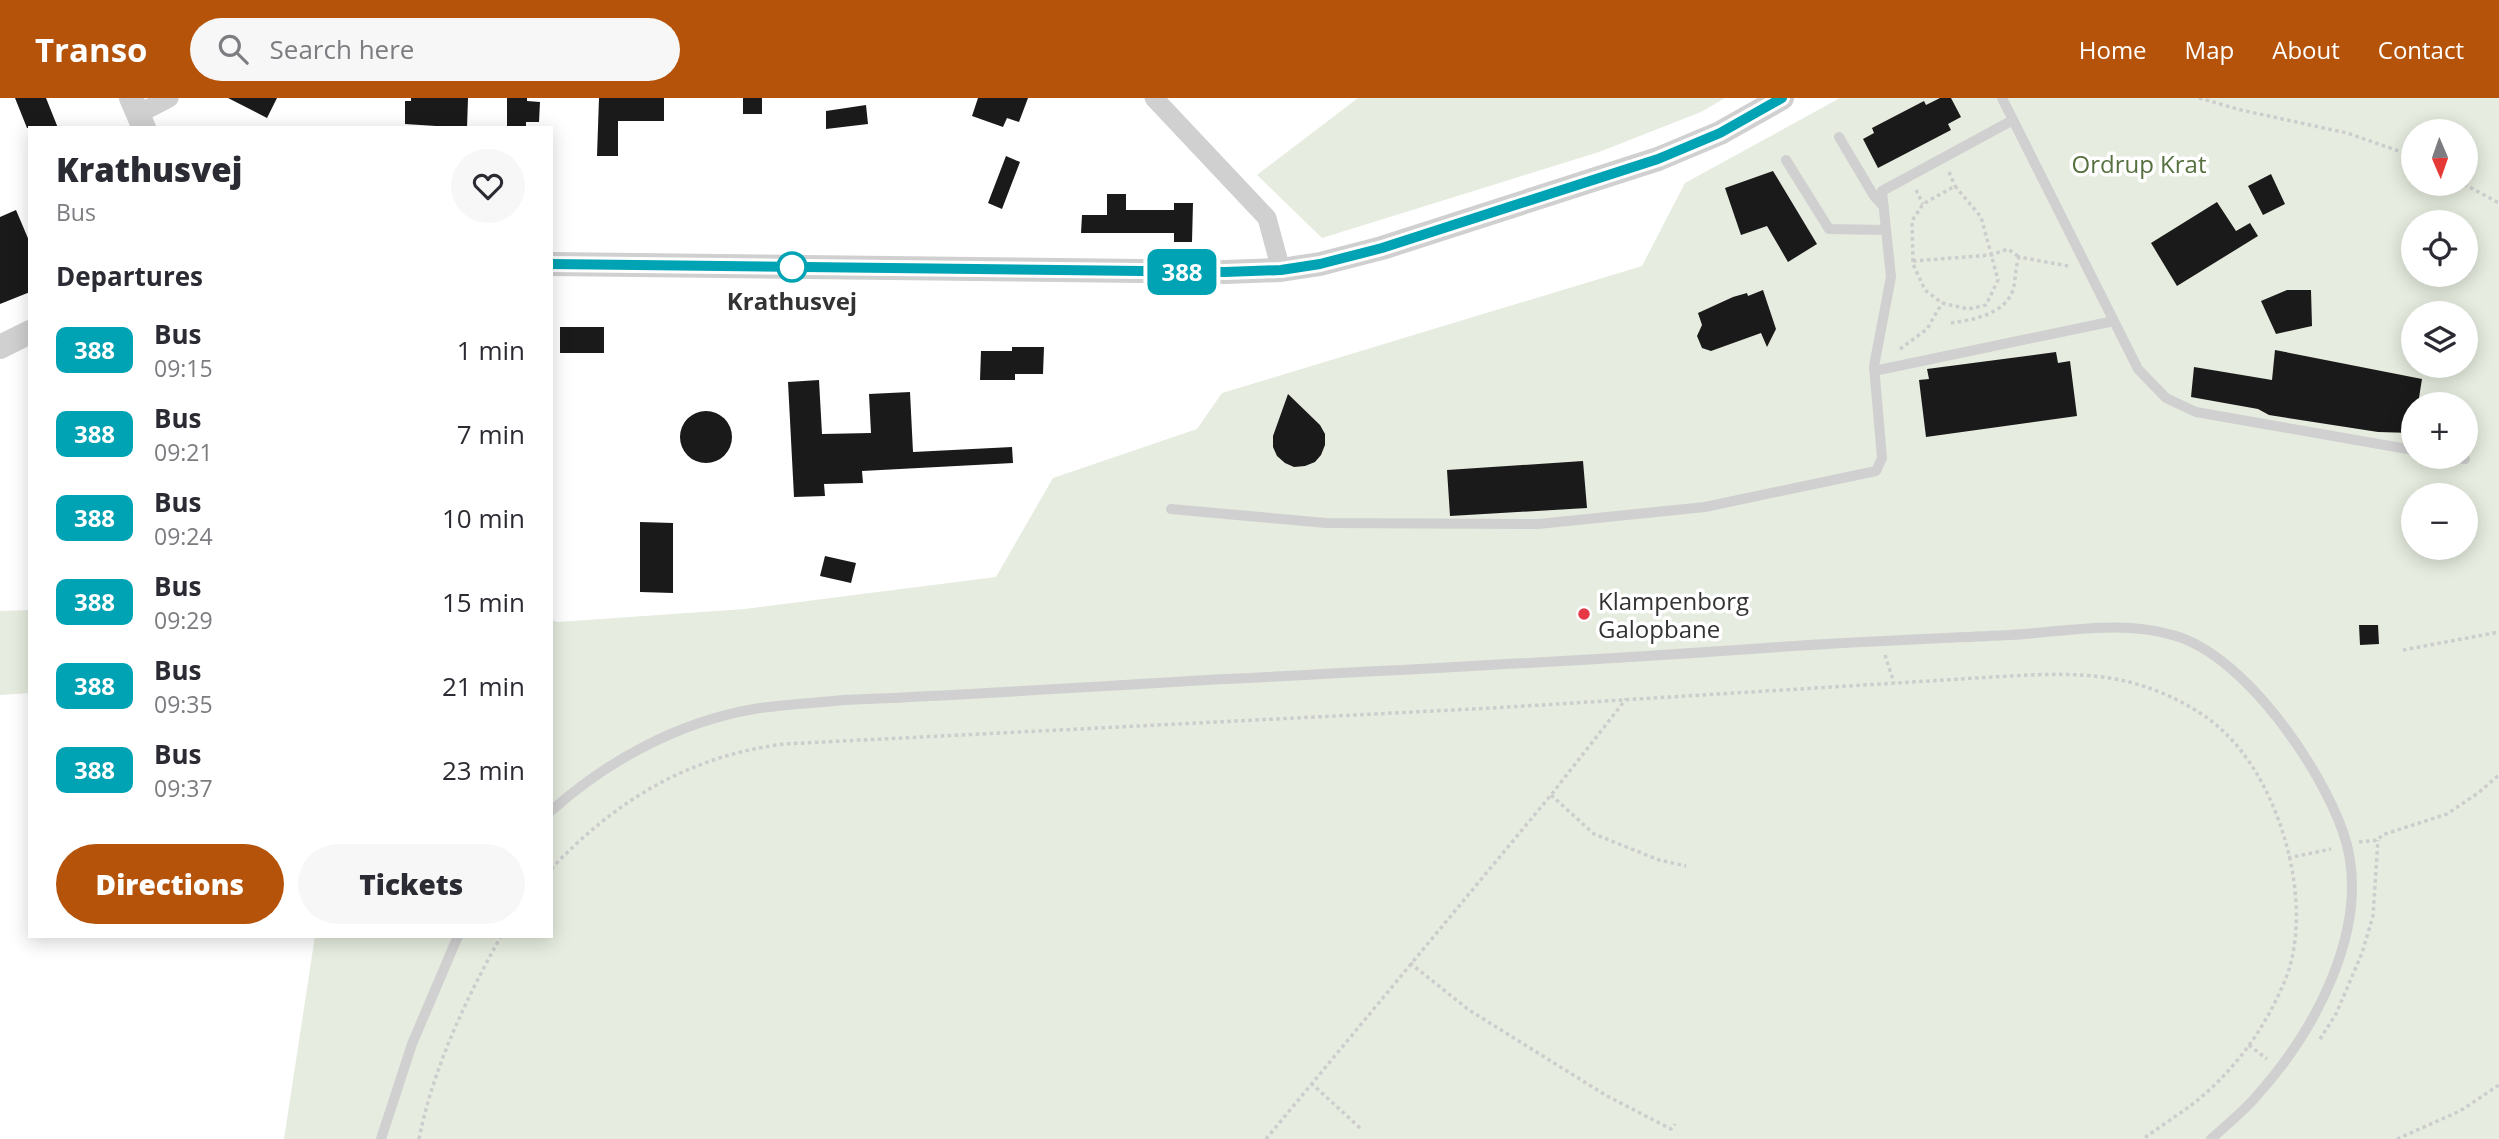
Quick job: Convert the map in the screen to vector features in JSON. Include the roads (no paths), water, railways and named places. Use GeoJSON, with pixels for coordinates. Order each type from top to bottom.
{"type":"FeatureCollection","features":[{"type":"Feature","properties":{"kind":"street"},"geometry":{"type":"LineString","coordinates":[[137,113],[169,98]]}},
{"type":"Feature","properties":{"kind":"street"},"geometry":{"type":"LineString","coordinates":[[1154,98],[1267,218],[1281,270]]}},
{"type":"Feature","properties":{"kind":"street"},"geometry":{"type":"LineString","coordinates":[[553,264],[1225,272],[1281,270],[1330,262],[1382,248],[1658,159],[1720,133],[1782,98]]}},
{"type":"Feature","properties":{"kind":"street"},"geometry":{"type":"LineString","coordinates":[[0,347],[28,333]]}},
{"type":"Feature","properties":{"kind":"lane"},"geometry":{"type":"LineString","coordinates":[[2002,98],[2138,369],[2166,398],[2196,412],[2401,448]]}},
{"type":"Feature","properties":{"kind":"lane"},"geometry":{"type":"LineString","coordinates":[[1171,509],[1326,523],[1538,524],[1704,507],[1876,471],[1882,458],[1874,368],[1891,277],[1882,191],[2013,120]]}},
{"type":"Feature","properties":{"kind":"lane"},"geometry":{"type":"LineString","coordinates":[[1839,137],[1874,196],[1884,207]]}},
{"type":"Feature","properties":{"kind":"lane"},"geometry":{"type":"LineString","coordinates":[[1786,160],[1829,229],[1886,230]]}},
{"type":"Feature","properties":{"kind":"lane"},"geometry":{"type":"LineString","coordinates":[[1874,368],[2114,321]]}},
{"type":"Feature","properties":{"kind":"lane"},"geometry":{"type":"LineString","coordinates":[[553,809],[590,780],[651,743],[704,721],[755,709],[844,700],[1657,656],[1881,640],[2088,629],[2151,630],[2174,635],[2207,650],[2241,677],[2265,704],[2309,762],[2333,807],[2351,857],[2353,898],[2345,939],[2321,1000],[2292,1051],[2253,1101],[2211,1139]]}},
{"type":"Feature","properties":{"kind":"lane"},"geometry":{"type":"LineString","coordinates":[[381,1139],[412,1044],[457,938]]}},
{"type":"Feature","properties":{"kind":"place","name":"Krathusvej"},"geometry":{"type":"Point","coordinates":[792,267]}},
{"type":"Feature","properties":{"kind":"place","name":"Klampenborg Galopbane"},"geometry":{"type":"Point","coordinates":[1584,614]}},
{"type":"Feature","properties":{"kind":"park label","name":"Ordrup Krat"},"geometry":{"type":"Point","coordinates":[2138,163]}}]}
